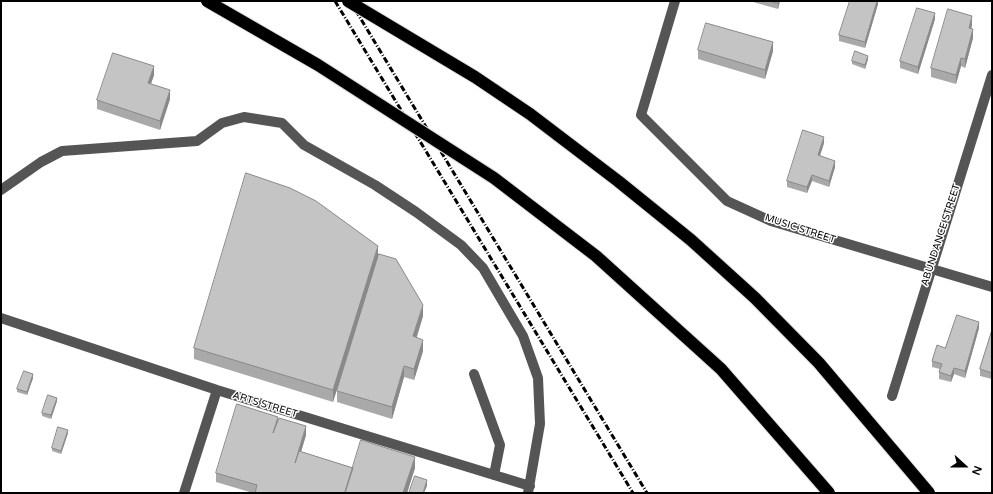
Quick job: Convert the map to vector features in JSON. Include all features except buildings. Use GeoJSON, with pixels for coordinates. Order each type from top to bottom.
{"type":"FeatureCollection","features":[{"type":"Feature","properties":{"kind":"highway"},"geometry":{"type":"LineString","coordinates":[[207,1],[318,65],[494,178],[596,256],[721,369],[829,493]]}},
{"type":"Feature","properties":{"kind":"highway"},"geometry":{"type":"LineString","coordinates":[[348,1],[462,69],[530,114],[618,181],[691,240],[755,298],[819,363],[929,493]]}},
{"type":"Feature","properties":{"kind":"street","name":"MUSIC STREET"},"geometry":{"type":"LineString","coordinates":[[675,1],[641,115],[726,201],[771,221],[992,287]]}},
{"type":"Feature","properties":{"kind":"street","name":"ABUNDANCE STREET"},"geometry":{"type":"LineString","coordinates":[[892,396],[930,269],[992,75]]}},
{"type":"Feature","properties":{"kind":"street"},"geometry":{"type":"LineString","coordinates":[[1,190],[41,162],[62,151],[196,141],[222,123],[244,117],[282,123],[304,145],[375,185],[461,244],[483,268],[523,336],[538,378],[540,424],[529,490]]}},
{"type":"Feature","properties":{"kind":"street","name":"ARTS STREET"},"geometry":{"type":"LineString","coordinates":[[1,318],[217,390],[494,475],[529,490]]}},
{"type":"Feature","properties":{"kind":"street"},"geometry":{"type":"LineString","coordinates":[[474,374],[500,445],[494,475]]}},
{"type":"Feature","properties":{"kind":"street"},"geometry":{"type":"LineString","coordinates":[[184,493],[217,390]]}},
{"type":"Feature","properties":{"kind":"railway"},"geometry":{"type":"LineString","coordinates":[[335,1],[633,493]]}},
{"type":"Feature","properties":{"kind":"railway"},"geometry":{"type":"LineString","coordinates":[[350,1],[647,493]]}}]}
